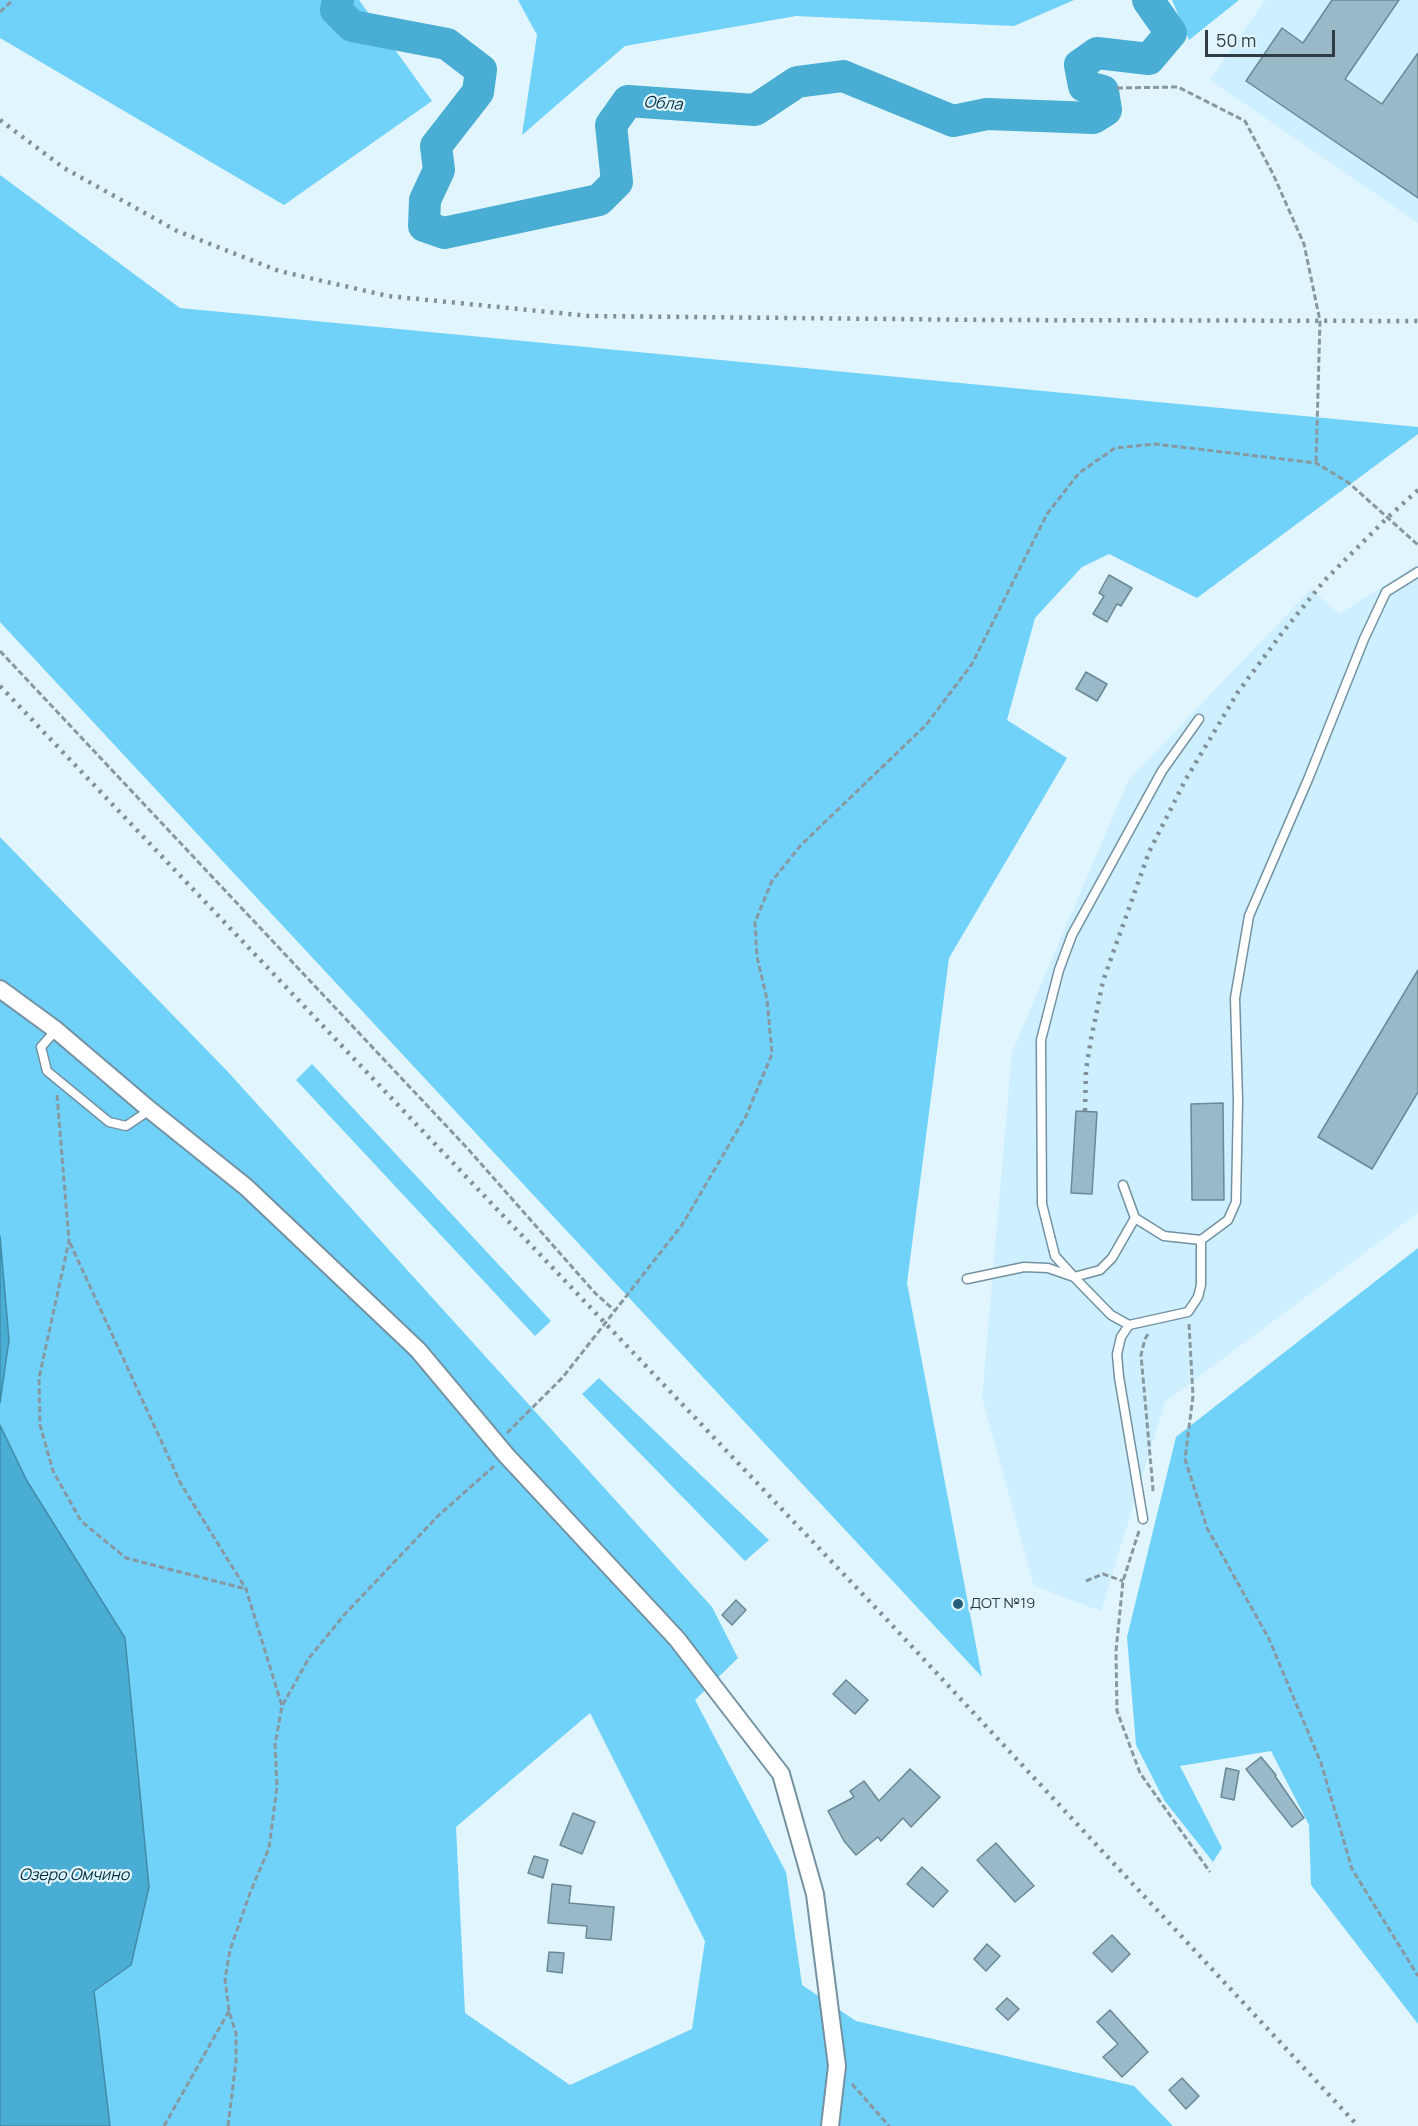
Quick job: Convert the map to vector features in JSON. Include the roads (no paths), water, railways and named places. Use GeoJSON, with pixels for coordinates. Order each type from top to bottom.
{"type":"FeatureCollection","features":[{"type":"Feature","properties":{"kind":"street"},"geometry":{"type":"LineString","coordinates":[[0,990],[56,1030],[246,1187],[410,1342],[502,1449],[677,1639],[781,1774],[815,1894],[837,2067],[830,2126]]}},
{"type":"Feature","properties":{"kind":"lane"},"geometry":{"type":"LineString","coordinates":[[1123,1185],[1135,1218],[1164,1236],[1202,1240],[1228,1220],[1236,1202],[1238,1100],[1234,998],[1249,916],[1309,777],[1364,639],[1386,592],[1418,572]]}},
{"type":"Feature","properties":{"kind":"lane"},"geometry":{"type":"LineString","coordinates":[[1129,1325],[1111,1315],[1055,1256],[1042,1204],[1041,1040],[1059,970],[1072,935],[1162,771],[1199,719]]}},
{"type":"Feature","properties":{"kind":"lane"},"geometry":{"type":"LineString","coordinates":[[56,1030],[41,1047],[47,1071],[54,1077],[109,1122],[126,1126],[150,1110]]}},
{"type":"Feature","properties":{"kind":"lane"},"geometry":{"type":"LineString","coordinates":[[967,1279],[1024,1268],[1048,1268],[1074,1277],[1100,1270],[1112,1258],[1135,1218]]}},
{"type":"Feature","properties":{"kind":"lane"},"geometry":{"type":"LineString","coordinates":[[1143,1519],[1119,1377],[1117,1354],[1120,1337],[1129,1325],[1188,1312],[1198,1297],[1201,1285],[1202,1240]]}},
{"type":"Feature","properties":{"kind":"water"},"geometry":{"type":"Polygon","coordinates":[[[0,1236],[9,1340],[0,1403],[0,1236]]]}},
{"type":"Feature","properties":{"kind":"water","name":"Озеро Омчино"},"geometry":{"type":"Polygon","coordinates":[[[0,1425],[27,1481],[125,1638],[149,1887],[131,1965],[94,1991],[110,2126],[0,2126],[0,1425]]]}},
{"type":"Feature","properties":{"kind":"waterway","name":"Обла"},"geometry":{"type":"LineString","coordinates":[[338,0],[336,10],[352,26],[447,44],[481,70],[478,92],[436,146],[439,170],[425,200],[424,226],[444,233],[599,200],[617,182],[611,125],[628,101],[755,110],[797,82],[843,76],[953,121],[987,114],[1093,118],[1106,110],[1103,91],[1084,86],[1080,65],[1097,53],[1149,59],[1171,33],[1148,0]]}},
{"type":"Feature","properties":{"kind":"railway"},"geometry":{"type":"LineString","coordinates":[[0,120],[64,168],[177,231],[279,271],[388,296],[589,316],[1418,321]]}},
{"type":"Feature","properties":{"kind":"railway"},"geometry":{"type":"LineString","coordinates":[[1085,1111],[1086,1070],[1103,981],[1149,852],[1186,779],[1238,692],[1282,633],[1324,581],[1418,490]]}},
{"type":"Feature","properties":{"kind":"railway"},"geometry":{"type":"LineString","coordinates":[[0,686],[890,1623],[1358,2126]]}},
{"type":"Feature","properties":{"kind":"place","name":"ДОТ №19"},"geometry":{"type":"Point","coordinates":[958,1604]}}]}
